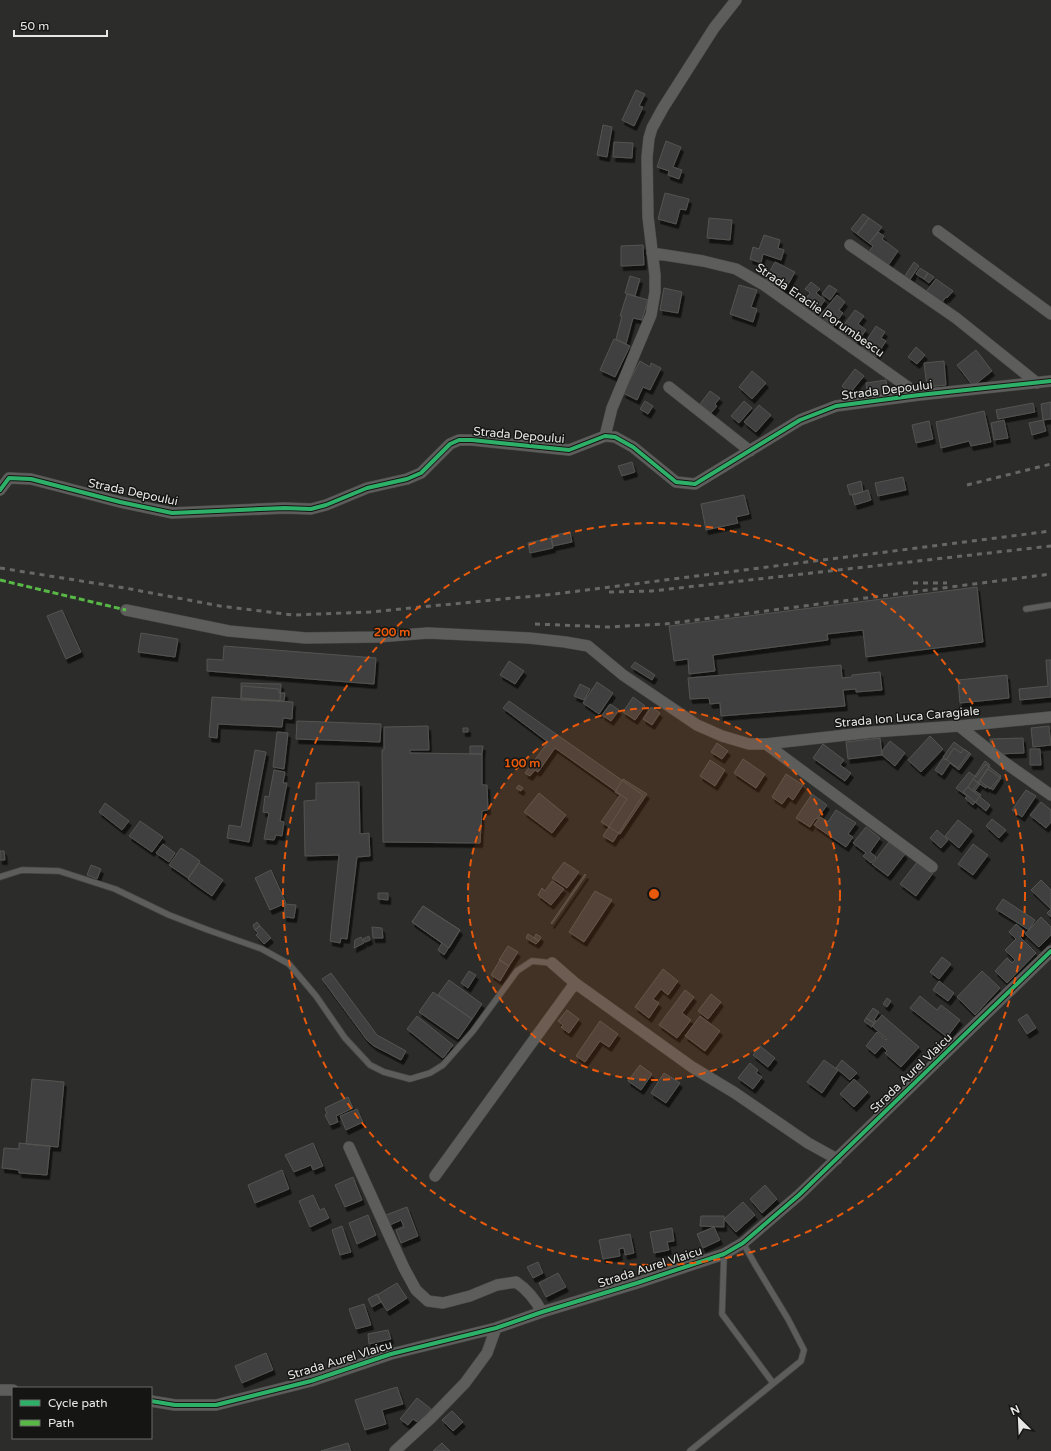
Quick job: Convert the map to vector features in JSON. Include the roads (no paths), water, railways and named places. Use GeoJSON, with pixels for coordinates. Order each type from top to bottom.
{"type":"FeatureCollection","features":[{"type":"Feature","properties":{"kind":"street"},"geometry":{"type":"LineString","coordinates":[[605,436],[612,408],[651,315],[655,292],[655,275],[648,217],[647,184],[648,144],[652,128],[714,28],[736,0]]}},
{"type":"Feature","properties":{"kind":"street"},"geometry":{"type":"LineString","coordinates":[[938,231],[1051,314]]}},
{"type":"Feature","properties":{"kind":"street"},"geometry":{"type":"LineString","coordinates":[[850,245],[956,318],[1037,383]]}},
{"type":"Feature","properties":{"kind":"street","name":"Strada Eraclie Porumbescu"},"geometry":{"type":"LineString","coordinates":[[652,253],[703,261],[736,269],[764,285],[919,395]]}},
{"type":"Feature","properties":{"kind":"street","name":"Strada Depoului"},"geometry":{"type":"LineString","coordinates":[[0,490],[9,478],[31,479],[120,502],[172,513],[284,508],[311,509],[326,505],[367,488],[407,479],[421,473],[450,444],[459,440],[569,450],[605,436],[615,437],[633,447],[676,482],[695,484],[800,420],[836,406],[919,395],[1051,381]]}},
{"type":"Feature","properties":{"kind":"street"},"geometry":{"type":"LineString","coordinates":[[669,388],[750,451]]}},
{"type":"Feature","properties":{"kind":"street","name":"Strada Ion Luca Caragiale"},"geometry":{"type":"LineString","coordinates":[[126,610],[229,631],[306,638],[378,637],[428,632],[529,638],[588,646],[623,675],[696,725],[722,736],[749,744],[766,744],[873,732],[959,726],[1051,717]]}},
{"type":"Feature","properties":{"kind":"street"},"geometry":{"type":"LineString","coordinates":[[959,726],[1004,762],[1051,795]]}},
{"type":"Feature","properties":{"kind":"street"},"geometry":{"type":"LineString","coordinates":[[766,744],[932,867]]}},
{"type":"Feature","properties":{"kind":"street","name":"Strada Aurel Vlaicu"},"geometry":{"type":"LineString","coordinates":[[152,1400],[175,1405],[216,1406],[311,1381],[391,1354],[496,1328],[724,1254],[743,1243],[799,1195],[1051,951]]}},
{"type":"Feature","properties":{"kind":"street"},"geometry":{"type":"LineString","coordinates":[[552,963],[575,982],[692,1067],[735,1093],[808,1143],[837,1159]]}},
{"type":"Feature","properties":{"kind":"street"},"geometry":{"type":"LineString","coordinates":[[435,1176],[575,982]]}},
{"type":"Feature","properties":{"kind":"street"},"geometry":{"type":"LineString","coordinates":[[349,1147],[404,1268],[416,1290],[428,1301],[443,1303],[470,1296],[497,1286],[516,1282],[528,1290],[542,1312]]}},
{"type":"Feature","properties":{"kind":"street"},"geometry":{"type":"LineString","coordinates":[[395,1451],[465,1383],[487,1353],[496,1328]]}},
{"type":"Feature","properties":{"kind":"street"},"geometry":{"type":"LineString","coordinates":[[0,1390],[12,1390]]}},
{"type":"Feature","properties":{"kind":"lane"},"geometry":{"type":"LineString","coordinates":[[1026,609],[1051,605]]}},
{"type":"Feature","properties":{"kind":"lane"},"geometry":{"type":"LineString","coordinates":[[0,877],[22,870],[59,872],[114,889],[169,915],[262,949],[289,964],[316,996],[345,1038],[370,1064],[384,1072],[410,1079],[430,1073],[443,1065],[473,1030],[517,971],[532,961],[552,963]]}},
{"type":"Feature","properties":{"kind":"lane"},"geometry":{"type":"LineString","coordinates":[[690,1451],[801,1361],[804,1350],[788,1318],[743,1243]]}},
{"type":"Feature","properties":{"kind":"lane"},"geometry":{"type":"LineString","coordinates":[[724,1254],[722,1314],[773,1383]]}},
{"type":"Feature","properties":{"kind":"railway"},"geometry":{"type":"LineString","coordinates":[[967,485],[1051,464]]}},
{"type":"Feature","properties":{"kind":"railway"},"geometry":{"type":"LineString","coordinates":[[0,568],[125,588],[220,606],[293,615],[370,612],[555,594],[1051,531]]}},
{"type":"Feature","properties":{"kind":"railway"},"geometry":{"type":"LineString","coordinates":[[609,592],[652,591],[1051,546]]}},
{"type":"Feature","properties":{"kind":"railway"},"geometry":{"type":"LineString","coordinates":[[535,624],[608,627],[665,624],[1051,574]]}},
{"type":"Feature","properties":{"kind":"railway"},"geometry":{"type":"LineString","coordinates":[[913,583],[947,583]]}}]}
